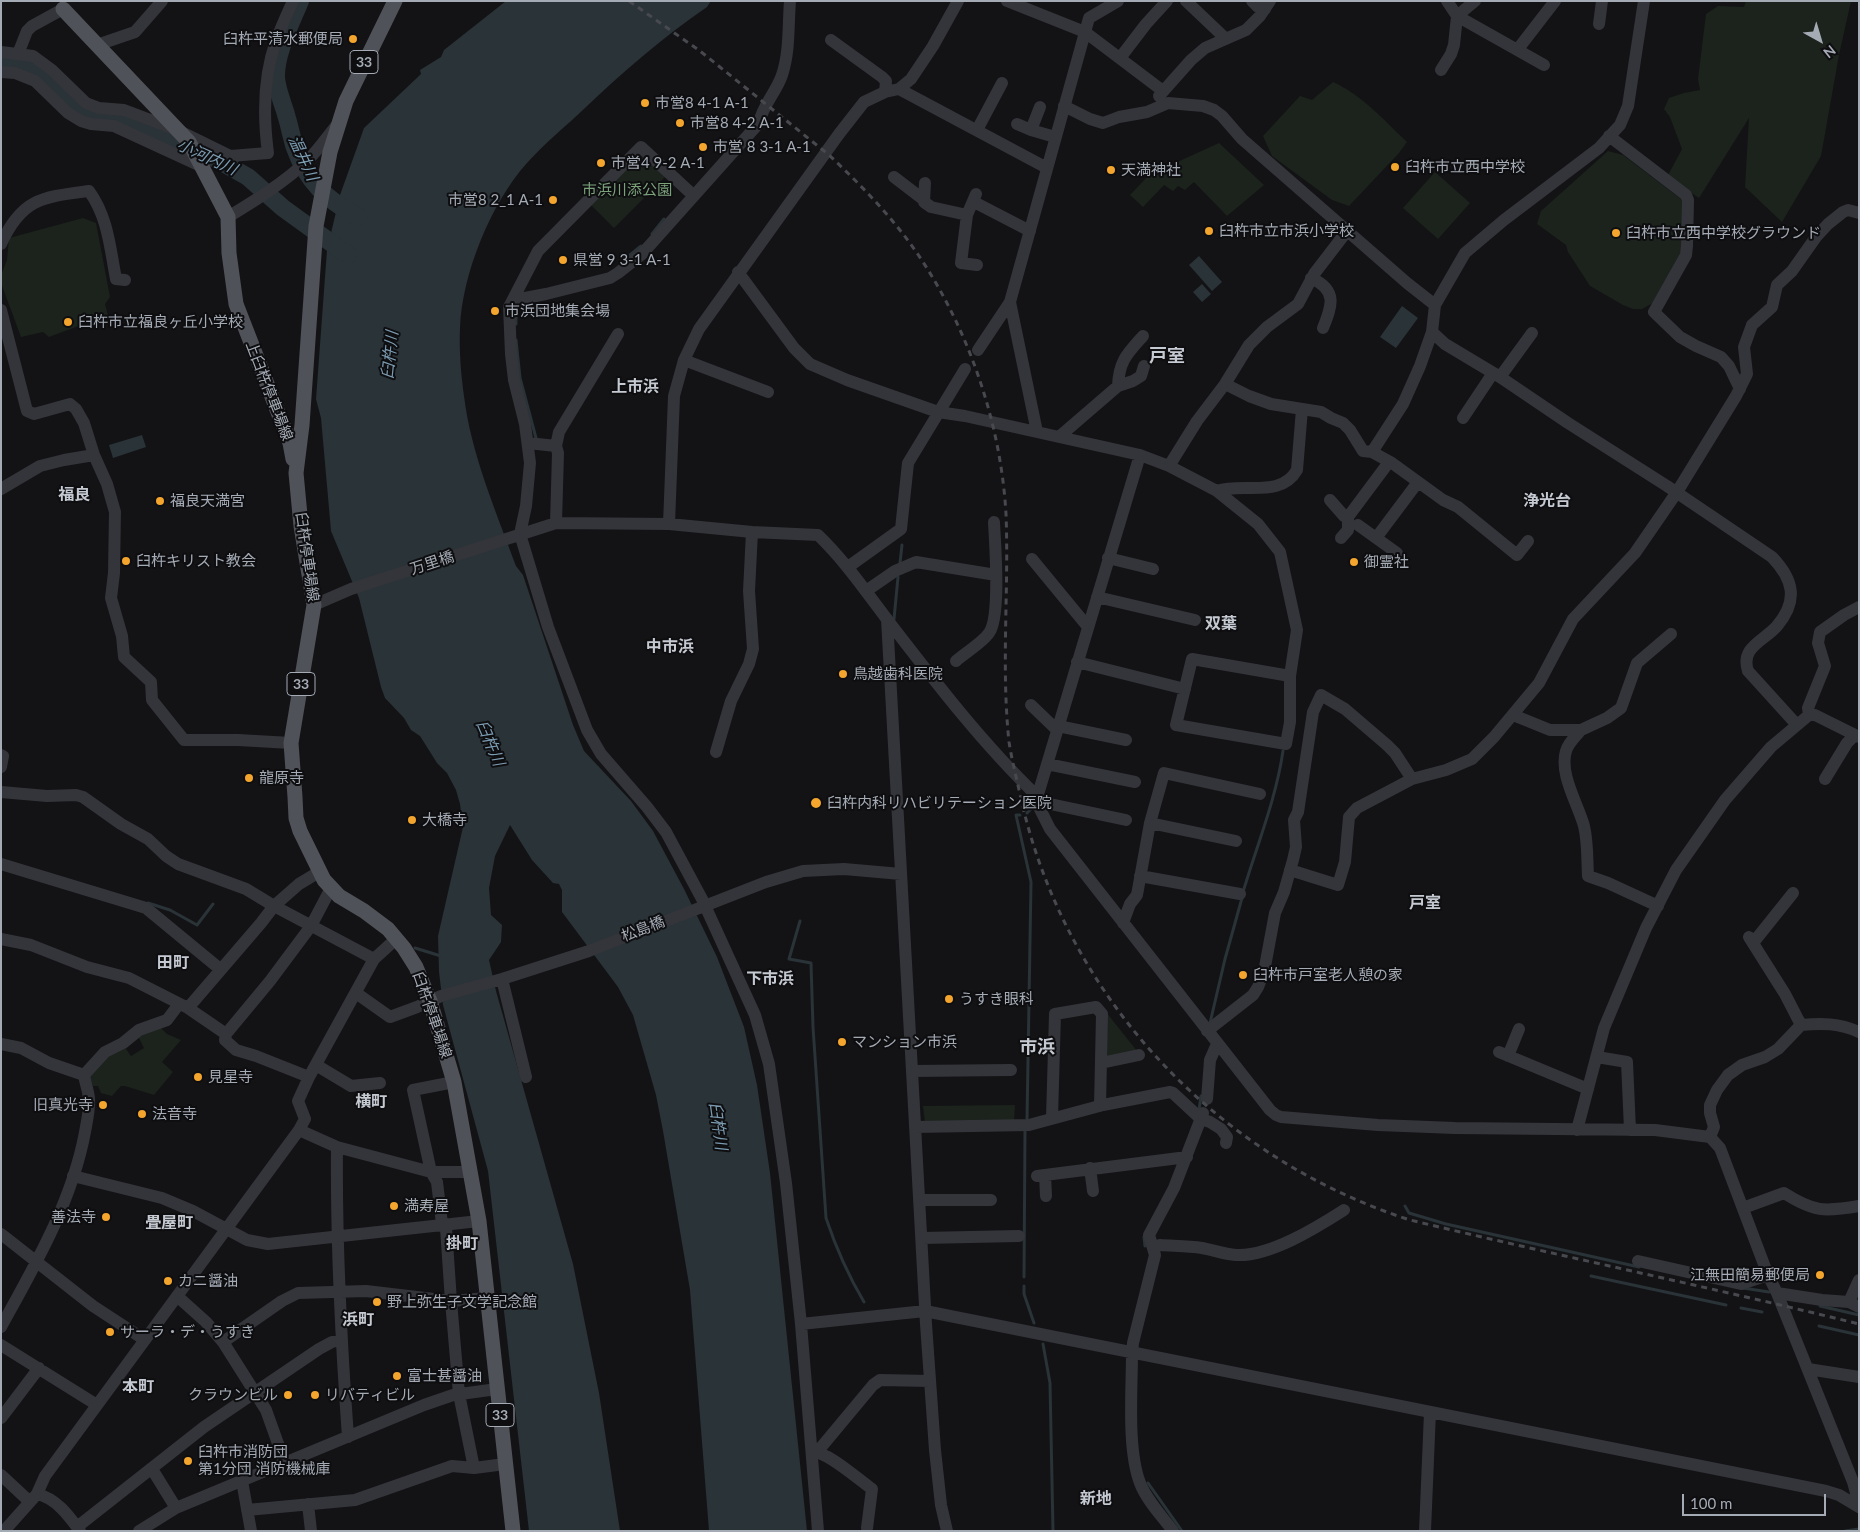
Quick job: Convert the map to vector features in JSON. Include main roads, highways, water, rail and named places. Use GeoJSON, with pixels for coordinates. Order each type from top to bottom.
{"type":"FeatureCollection","features":[{"type":"Feature","properties":{"kind":"main road","name":"臼杵停車場線"},"geometry":{"type":"LineString","coordinates":[[395,1],[346,101],[324,178],[316,226],[304,405],[296,473],[314,605],[291,743],[296,818],[300,831],[324,880],[339,896],[379,922],[396,939],[435,998],[472,1172],[479,1220],[513,1531]]}},
{"type":"Feature","properties":{"kind":"main road","name":"上臼杵停車場線"},"geometry":{"type":"LineString","coordinates":[[63,8],[190,142],[203,167],[228,217],[229,253],[236,304],[290,443],[296,473]]}},
{"type":"Feature","properties":{"kind":"main road"},"geometry":{"type":"LineString","coordinates":[[278,410],[304,405]]}},
{"type":"Feature","properties":{"kind":"water","name":"臼杵川"},"geometry":{"type":"Polygon","coordinates":[[[506,1],[711,1],[707,7],[659,42],[614,81],[541,148],[514,179],[502,198],[481,240],[466,285],[460,328],[460,362],[467,418],[478,461],[516,566],[523,575],[573,725],[584,751],[631,801],[653,831],[717,957],[744,1027],[757,1085],[770,1173],[807,1531],[709,1531],[690,1290],[656,1095],[633,1015],[618,987],[562,912],[562,890],[559,884],[553,883],[532,860],[510,825],[495,856],[489,888],[491,915],[502,925],[501,942],[489,960],[496,991],[573,1264],[599,1393],[620,1531],[529,1531],[488,1171],[443,1005],[439,972],[438,936],[463,827],[460,804],[456,790],[447,773],[437,763],[420,736],[411,730],[404,718],[385,698],[359,598],[331,531],[321,418],[316,399],[327,250],[340,195],[364,128],[421,74],[420,70],[441,57],[444,50],[506,1]]]}},
{"type":"Feature","properties":{"kind":"water"},"geometry":{"type":"Polygon","coordinates":[[[1199,256],[1222,282],[1212,291],[1189,265],[1199,256]]]}},
{"type":"Feature","properties":{"kind":"water"},"geometry":{"type":"Polygon","coordinates":[[[1202,284],[1211,294],[1202,302],[1193,292],[1202,284]]]}},
{"type":"Feature","properties":{"kind":"water"},"geometry":{"type":"Polygon","coordinates":[[[1402,306],[1418,318],[1396,348],[1380,337],[1402,306]]]}},
{"type":"Feature","properties":{"kind":"water"},"geometry":{"type":"Polygon","coordinates":[[[142,435],[146,447],[113,458],[109,445],[142,435]]]}},
{"type":"Feature","properties":{"kind":"waterway","name":"温井川"},"geometry":{"type":"LineString","coordinates":[[300,1],[278,59],[276,69],[278,88],[295,148],[306,171],[319,189],[328,197],[358,217]]}},
{"type":"Feature","properties":{"kind":"waterway","name":"小河内川"},"geometry":{"type":"LineString","coordinates":[[1,63],[16,65],[35,72],[49,82],[75,108],[91,117],[122,119],[145,131],[214,158],[248,177],[283,208],[348,255]]}},
{"type":"Feature","properties":{"kind":"waterway"},"geometry":{"type":"LineString","coordinates":[[652,234],[664,219]]}},
{"type":"Feature","properties":{"kind":"waterway"},"geometry":{"type":"LineString","coordinates":[[630,255],[641,246]]}},
{"type":"Feature","properties":{"kind":"waterway"},"geometry":{"type":"LineString","coordinates":[[516,324],[516,305],[526,303]]}},
{"type":"Feature","properties":{"kind":"waterway"},"geometry":{"type":"LineString","coordinates":[[516,340],[520,378],[536,438]]}},
{"type":"Feature","properties":{"kind":"waterway"},"geometry":{"type":"LineString","coordinates":[[900,563],[902,545]]}},
{"type":"Feature","properties":{"kind":"waterway"},"geometry":{"type":"LineString","coordinates":[[894,619],[898,577]]}},
{"type":"Feature","properties":{"kind":"waterway"},"geometry":{"type":"LineString","coordinates":[[1243,892],[1271,804],[1283,751]]}},
{"type":"Feature","properties":{"kind":"waterway"},"geometry":{"type":"LineString","coordinates":[[1027,813],[1032,808]]}},
{"type":"Feature","properties":{"kind":"waterway"},"geometry":{"type":"LineString","coordinates":[[1020,815],[1016,815],[1031,882],[1027,1120]]}},
{"type":"Feature","properties":{"kind":"waterway"},"geometry":{"type":"LineString","coordinates":[[1210,1023],[1242,898]]}},
{"type":"Feature","properties":{"kind":"waterway"},"geometry":{"type":"LineString","coordinates":[[148,903],[170,910],[197,925],[213,904]]}},
{"type":"Feature","properties":{"kind":"waterway"},"geometry":{"type":"LineString","coordinates":[[800,921],[789,959],[811,963],[813,1027],[826,1218],[843,1261],[864,1302]]}},
{"type":"Feature","properties":{"kind":"waterway"},"geometry":{"type":"LineString","coordinates":[[415,948],[441,956]]}},
{"type":"Feature","properties":{"kind":"waterway"},"geometry":{"type":"LineString","coordinates":[[1199,1110],[1201,1096]]}},
{"type":"Feature","properties":{"kind":"waterway"},"geometry":{"type":"LineString","coordinates":[[1024,1277],[1025,1130]]}},
{"type":"Feature","properties":{"kind":"waterway"},"geometry":{"type":"LineString","coordinates":[[1405,1206],[1409,1213],[1446,1224],[1639,1267]]}},
{"type":"Feature","properties":{"kind":"waterway"},"geometry":{"type":"LineString","coordinates":[[1144,1237],[1145,1246]]}},
{"type":"Feature","properties":{"kind":"waterway"},"geometry":{"type":"LineString","coordinates":[[1591,1276],[1726,1305]]}},
{"type":"Feature","properties":{"kind":"waterway"},"geometry":{"type":"LineString","coordinates":[[1024,1286],[1024,1294],[1034,1323]]}},
{"type":"Feature","properties":{"kind":"waterway"},"geometry":{"type":"LineString","coordinates":[[1743,1288],[1769,1292]]}},
{"type":"Feature","properties":{"kind":"waterway"},"geometry":{"type":"LineString","coordinates":[[1820,1306],[1859,1315]]}},
{"type":"Feature","properties":{"kind":"waterway"},"geometry":{"type":"LineString","coordinates":[[1741,1308],[1762,1312]]}},
{"type":"Feature","properties":{"kind":"waterway"},"geometry":{"type":"LineString","coordinates":[[1819,1326],[1859,1335]]}},
{"type":"Feature","properties":{"kind":"waterway"},"geometry":{"type":"LineString","coordinates":[[1043,1344],[1050,1383],[1053,1531]]}},
{"type":"Feature","properties":{"kind":"waterway"},"geometry":{"type":"LineString","coordinates":[[1148,1483],[1182,1531]]}},
{"type":"Feature","properties":{"kind":"waterway"},"geometry":{"type":"LineString","coordinates":[[1845,1531],[1859,1529]]}},
{"type":"Feature","properties":{"kind":"railway"},"geometry":{"type":"LineString","coordinates":[[629,1],[700,51],[842,167],[879,206],[913,247],[956,320],[981,383],[998,448],[1003,481],[1007,542],[1005,656],[1007,714],[1009,742],[1021,799],[1043,872],[1074,940],[1113,1003],[1160,1061],[1214,1112],[1274,1156],[1340,1192],[1410,1220],[1859,1324]]}},
{"type":"Feature","properties":{"kind":"place","name":"臼杵平清水郵便局"},"geometry":{"type":"Point","coordinates":[353,39]}},
{"type":"Feature","properties":{"kind":"place","name":"市営8 4-1 A-1"},"geometry":{"type":"Point","coordinates":[645,103]}},
{"type":"Feature","properties":{"kind":"place","name":"市営8 4-2 A-1"},"geometry":{"type":"Point","coordinates":[680,123]}},
{"type":"Feature","properties":{"kind":"place","name":"市営 8 3-1 A-1"},"geometry":{"type":"Point","coordinates":[703,147]}},
{"type":"Feature","properties":{"kind":"place","name":"市営4 9-2 A-1"},"geometry":{"type":"Point","coordinates":[601,163]}},
{"type":"Feature","properties":{"kind":"place","name":"臼杵市立西中学校"},"geometry":{"type":"Point","coordinates":[1395,167]}},
{"type":"Feature","properties":{"kind":"place","name":"天満神社"},"geometry":{"type":"Point","coordinates":[1111,170]}},
{"type":"Feature","properties":{"kind":"place","name":"市営8 2_1 A-1"},"geometry":{"type":"Point","coordinates":[553,200]}},
{"type":"Feature","properties":{"kind":"place","name":"臼杵市立市浜小学校"},"geometry":{"type":"Point","coordinates":[1209,231]}},
{"type":"Feature","properties":{"kind":"place","name":"臼杵市立西中学校グラウンド"},"geometry":{"type":"Point","coordinates":[1616,233]}},
{"type":"Feature","properties":{"kind":"place","name":"県営 9 3-1 A-1"},"geometry":{"type":"Point","coordinates":[563,260]}},
{"type":"Feature","properties":{"kind":"place","name":"市浜団地集会場"},"geometry":{"type":"Point","coordinates":[495,311]}},
{"type":"Feature","properties":{"kind":"place","name":"臼杵市立福良ヶ丘小学校"},"geometry":{"type":"Point","coordinates":[68,322]}},
{"type":"Feature","properties":{"kind":"place","name":"福良天満宮"},"geometry":{"type":"Point","coordinates":[160,501]}},
{"type":"Feature","properties":{"kind":"place","name":"臼杵キリスト教会"},"geometry":{"type":"Point","coordinates":[126,561]}},
{"type":"Feature","properties":{"kind":"place","name":"御霊社"},"geometry":{"type":"Point","coordinates":[1354,562]}},
{"type":"Feature","properties":{"kind":"place","name":"鳥越歯科医院"},"geometry":{"type":"Point","coordinates":[843,674]}},
{"type":"Feature","properties":{"kind":"place","name":"龍原寺"},"geometry":{"type":"Point","coordinates":[249,778]}},
{"type":"Feature","properties":{"kind":"place","name":"臼杵内科リハビリテーション医院"},"geometry":{"type":"Point","coordinates":[816,803]}},
{"type":"Feature","properties":{"kind":"place","name":"大橋寺"},"geometry":{"type":"Point","coordinates":[412,820]}},
{"type":"Feature","properties":{"kind":"place","name":"臼杵市戸室老人憩の家"},"geometry":{"type":"Point","coordinates":[1243,975]}},
{"type":"Feature","properties":{"kind":"place","name":"うすき眼科"},"geometry":{"type":"Point","coordinates":[949,999]}},
{"type":"Feature","properties":{"kind":"place","name":"マンション市浜"},"geometry":{"type":"Point","coordinates":[842,1042]}},
{"type":"Feature","properties":{"kind":"place","name":"見星寺"},"geometry":{"type":"Point","coordinates":[198,1077]}},
{"type":"Feature","properties":{"kind":"place","name":"旧真光寺"},"geometry":{"type":"Point","coordinates":[103,1105]}},
{"type":"Feature","properties":{"kind":"place","name":"法音寺"},"geometry":{"type":"Point","coordinates":[142,1114]}},
{"type":"Feature","properties":{"kind":"place","name":"満寿屋"},"geometry":{"type":"Point","coordinates":[394,1206]}},
{"type":"Feature","properties":{"kind":"place","name":"善法寺"},"geometry":{"type":"Point","coordinates":[106,1217]}},
{"type":"Feature","properties":{"kind":"place","name":"江無田簡易郵便局"},"geometry":{"type":"Point","coordinates":[1820,1275]}},
{"type":"Feature","properties":{"kind":"place","name":"カニ醤油"},"geometry":{"type":"Point","coordinates":[168,1281]}},
{"type":"Feature","properties":{"kind":"place","name":"野上弥生子文学記念館"},"geometry":{"type":"Point","coordinates":[377,1302]}},
{"type":"Feature","properties":{"kind":"place","name":"サーラ・デ・うすき"},"geometry":{"type":"Point","coordinates":[110,1332]}},
{"type":"Feature","properties":{"kind":"place","name":"富士甚醤油"},"geometry":{"type":"Point","coordinates":[397,1376]}},
{"type":"Feature","properties":{"kind":"place","name":"クラウンビル"},"geometry":{"type":"Point","coordinates":[288,1395]}},
{"type":"Feature","properties":{"kind":"place","name":"リバティビル"},"geometry":{"type":"Point","coordinates":[315,1395]}},
{"type":"Feature","properties":{"kind":"place","name":"臼杵市消防団 第1分団 消防機械庫"},"geometry":{"type":"Point","coordinates":[188,1461]}},
{"type":"Feature","properties":{"kind":"district","name":"戸室"},"geometry":{"type":"Point","coordinates":[1167,356]}},
{"type":"Feature","properties":{"kind":"district","name":"上市浜"},"geometry":{"type":"Point","coordinates":[635,387]}},
{"type":"Feature","properties":{"kind":"district","name":"福良"},"geometry":{"type":"Point","coordinates":[74,495]}},
{"type":"Feature","properties":{"kind":"district","name":"浄光台"},"geometry":{"type":"Point","coordinates":[1547,501]}},
{"type":"Feature","properties":{"kind":"district","name":"双葉"},"geometry":{"type":"Point","coordinates":[1221,624]}},
{"type":"Feature","properties":{"kind":"district","name":"中市浜"},"geometry":{"type":"Point","coordinates":[670,647]}},
{"type":"Feature","properties":{"kind":"district","name":"戸室"},"geometry":{"type":"Point","coordinates":[1425,903]}},
{"type":"Feature","properties":{"kind":"district","name":"田町"},"geometry":{"type":"Point","coordinates":[173,963]}},
{"type":"Feature","properties":{"kind":"district","name":"下市浜"},"geometry":{"type":"Point","coordinates":[770,979]}},
{"type":"Feature","properties":{"kind":"district","name":"市浜"},"geometry":{"type":"Point","coordinates":[1037,1047]}},
{"type":"Feature","properties":{"kind":"district","name":"横町"},"geometry":{"type":"Point","coordinates":[371,1102]}},
{"type":"Feature","properties":{"kind":"district","name":"畳屋町"},"geometry":{"type":"Point","coordinates":[169,1223]}},
{"type":"Feature","properties":{"kind":"district","name":"掛町"},"geometry":{"type":"Point","coordinates":[462,1244]}},
{"type":"Feature","properties":{"kind":"district","name":"浜町"},"geometry":{"type":"Point","coordinates":[358,1320]}},
{"type":"Feature","properties":{"kind":"district","name":"本町"},"geometry":{"type":"Point","coordinates":[138,1387]}},
{"type":"Feature","properties":{"kind":"district","name":"新地"},"geometry":{"type":"Point","coordinates":[1096,1499]}},
{"type":"Feature","properties":{"kind":"park label","name":"市浜川添公園"},"geometry":{"type":"Point","coordinates":[627,190]}}]}
